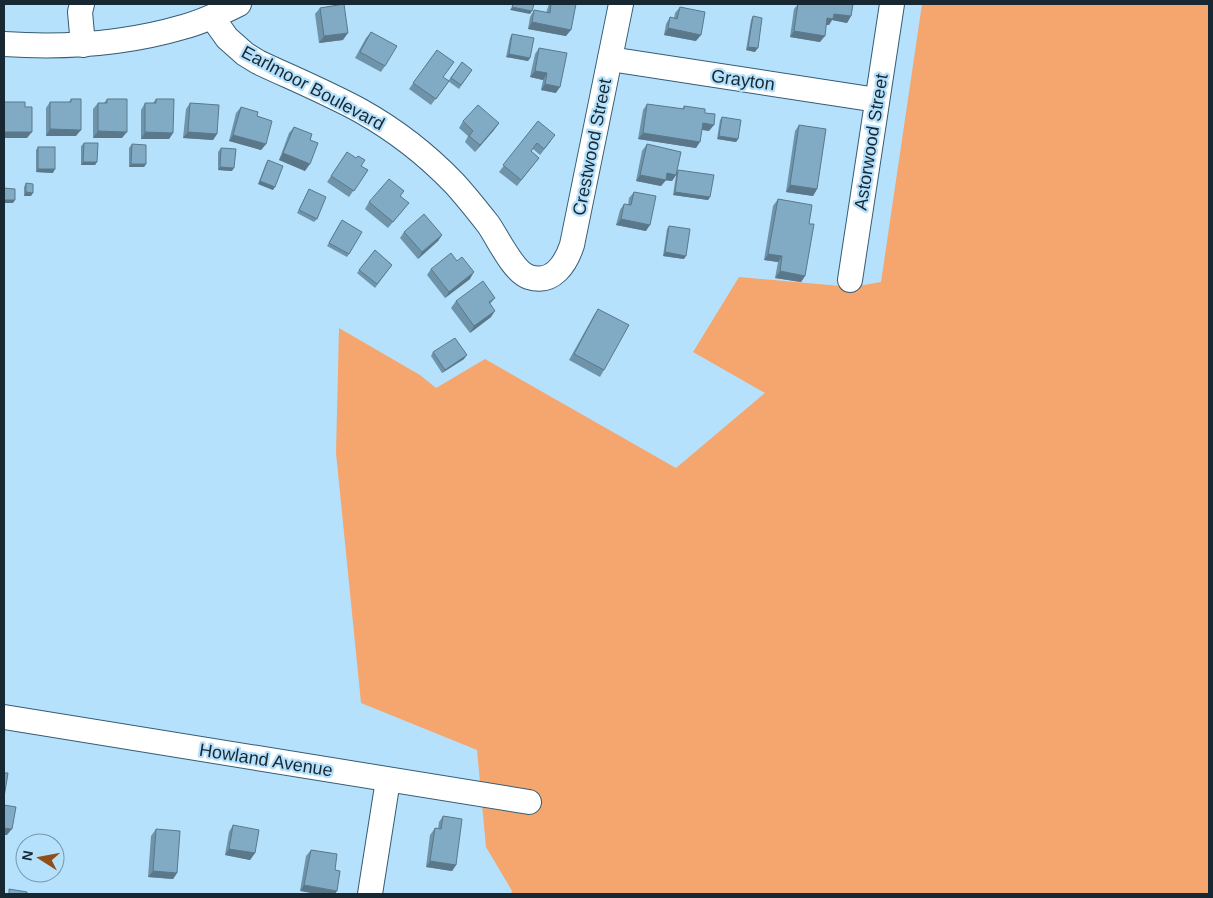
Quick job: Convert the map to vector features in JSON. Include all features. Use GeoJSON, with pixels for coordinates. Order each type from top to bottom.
{"type":"FeatureCollection","features":[{"type":"Feature","properties":{"kind":"street"},"geometry":{"type":"LineString","coordinates":[[82,4],[80,12],[83,45]]}},
{"type":"Feature","properties":{"kind":"street"},"geometry":{"type":"LineString","coordinates":[[4,44],[83,45],[154,35],[212,17],[239,4]]}},
{"type":"Feature","properties":{"kind":"street","name":"Crestwood Street"},"geometry":{"type":"LineString","coordinates":[[544,278],[559,270],[572,244],[621,4]]}},
{"type":"Feature","properties":{"kind":"street","name":"Astorwood Street"},"geometry":{"type":"LineString","coordinates":[[850,280],[892,4]]}},
{"type":"Feature","properties":{"kind":"street","name":"Earlmoor Boulevard"},"geometry":{"type":"LineString","coordinates":[[212,17],[226,38],[258,62],[361,111],[413,146],[454,184],[475,207],[490,226],[519,271],[529,277],[544,278]]}},
{"type":"Feature","properties":{"kind":"street","name":"Grayton"},"geometry":{"type":"LineString","coordinates":[[610,59],[877,100]]}},
{"type":"Feature","properties":{"kind":"street","name":"Howland Avenue"},"geometry":{"type":"LineString","coordinates":[[4,717],[529,802]]}},
{"type":"Feature","properties":{"kind":"street"},"geometry":{"type":"LineString","coordinates":[[370,894],[388,780]]}},
{"type":"Feature","properties":{"kind":"shaded area"},"geometry":{"type":"Polygon","coordinates":[[[922,4],[1209,4],[1209,894],[511,894],[512,891],[486,847],[477,750],[361,703],[336,453],[339,328],[420,375],[436,388],[485,359],[676,468],[765,393],[693,352],[739,277],[852,287],[881,282],[922,4]]]}},
{"type":"Feature","properties":{"kind":"building"},"geometry":{"type":"Polygon","coordinates":[[[344,4],[348,33],[324,36],[320,8],[344,4]]]}},
{"type":"Feature","properties":{"kind":"building"},"geometry":{"type":"Polygon","coordinates":[[[513,4],[534,4],[532,11],[512,7],[513,4]]]}},
{"type":"Feature","properties":{"kind":"building"},"geometry":{"type":"Polygon","coordinates":[[[551,4],[576,4],[571,30],[532,22],[534,10],[550,13],[551,4]]]}},
{"type":"Feature","properties":{"kind":"building"},"geometry":{"type":"Polygon","coordinates":[[[798,4],[853,4],[851,16],[834,14],[833,19],[827,18],[825,36],[794,31],[798,4]]]}},
{"type":"Feature","properties":{"kind":"building"},"geometry":{"type":"Polygon","coordinates":[[[680,7],[705,12],[701,35],[668,28],[670,17],[677,19],[680,7]]]}},
{"type":"Feature","properties":{"kind":"building"},"geometry":{"type":"Polygon","coordinates":[[[753,16],[762,18],[758,48],[748,47],[753,16]]]}},
{"type":"Feature","properties":{"kind":"building"},"geometry":{"type":"Polygon","coordinates":[[[371,32],[397,46],[385,66],[360,52],[371,32]]]}},
{"type":"Feature","properties":{"kind":"building"},"geometry":{"type":"Polygon","coordinates":[[[512,34],[534,38],[530,58],[509,54],[512,34]]]}},
{"type":"Feature","properties":{"kind":"building"},"geometry":{"type":"Polygon","coordinates":[[[539,48],[567,53],[560,87],[545,84],[547,73],[535,71],[539,48]]]}},
{"type":"Feature","properties":{"kind":"building"},"geometry":{"type":"Polygon","coordinates":[[[437,50],[454,62],[443,77],[449,81],[436,99],[413,83],[437,50]]]}},
{"type":"Feature","properties":{"kind":"building"},"geometry":{"type":"Polygon","coordinates":[[[462,62],[472,70],[461,85],[451,78],[462,62]]]}},
{"type":"Feature","properties":{"kind":"building"},"geometry":{"type":"Polygon","coordinates":[[[71,99],[81,99],[81,130],[50,129],[50,102],[71,102],[71,99]]]}},
{"type":"Feature","properties":{"kind":"building"},"geometry":{"type":"Polygon","coordinates":[[[107,99],[127,99],[127,132],[98,131],[98,103],[107,103],[107,99]]]}},
{"type":"Feature","properties":{"kind":"building"},"geometry":{"type":"Polygon","coordinates":[[[156,99],[174,99],[173,133],[145,132],[145,103],[156,103],[156,99]]]}},
{"type":"Feature","properties":{"kind":"building"},"geometry":{"type":"Polygon","coordinates":[[[4,102],[25,102],[25,107],[32,107],[32,132],[4,132],[4,102]]]}},
{"type":"Feature","properties":{"kind":"building"},"geometry":{"type":"Polygon","coordinates":[[[190,103],[219,105],[217,134],[188,132],[190,103]]]}},
{"type":"Feature","properties":{"kind":"building"},"geometry":{"type":"Polygon","coordinates":[[[647,104],[684,109],[684,106],[705,109],[705,113],[715,114],[714,125],[703,123],[700,142],[643,133],[647,104]]]}},
{"type":"Feature","properties":{"kind":"building"},"geometry":{"type":"Polygon","coordinates":[[[478,105],[499,123],[480,145],[469,136],[473,131],[463,121],[478,105]]]}},
{"type":"Feature","properties":{"kind":"building"},"geometry":{"type":"Polygon","coordinates":[[[241,107],[258,112],[257,116],[272,121],[266,144],[233,135],[241,107]]]}},
{"type":"Feature","properties":{"kind":"building"},"geometry":{"type":"Polygon","coordinates":[[[722,117],[741,120],[738,139],[719,136],[722,117]]]}},
{"type":"Feature","properties":{"kind":"building"},"geometry":{"type":"Polygon","coordinates":[[[538,121],[555,135],[544,149],[537,143],[531,151],[539,158],[521,180],[503,165],[538,121]]]}},
{"type":"Feature","properties":{"kind":"building"},"geometry":{"type":"Polygon","coordinates":[[[799,125],[826,129],[817,189],[790,185],[799,125]]]}},
{"type":"Feature","properties":{"kind":"building"},"geometry":{"type":"Polygon","coordinates":[[[294,127],[312,134],[310,140],[318,143],[310,164],[283,153],[294,127]]]}},
{"type":"Feature","properties":{"kind":"building"},"geometry":{"type":"Polygon","coordinates":[[[84,143],[98,143],[97,162],[83,162],[84,143]]]}},
{"type":"Feature","properties":{"kind":"building"},"geometry":{"type":"Polygon","coordinates":[[[132,144],[146,145],[146,164],[131,164],[132,144]]]}},
{"type":"Feature","properties":{"kind":"building"},"geometry":{"type":"Polygon","coordinates":[[[647,144],[681,152],[676,175],[667,173],[666,180],[640,175],[647,144]]]}},
{"type":"Feature","properties":{"kind":"building"},"geometry":{"type":"Polygon","coordinates":[[[38,147],[55,147],[55,169],[38,169],[38,147]]]}},
{"type":"Feature","properties":{"kind":"building"},"geometry":{"type":"Polygon","coordinates":[[[221,148],[236,149],[234,168],[220,167],[221,148]]]}},
{"type":"Feature","properties":{"kind":"building"},"geometry":{"type":"Polygon","coordinates":[[[347,152],[356,158],[358,156],[365,160],[361,166],[368,170],[354,191],[331,176],[347,152]]]}},
{"type":"Feature","properties":{"kind":"building"},"geometry":{"type":"Polygon","coordinates":[[[268,160],[283,166],[275,187],[260,181],[268,160]]]}},
{"type":"Feature","properties":{"kind":"building"},"geometry":{"type":"Polygon","coordinates":[[[678,170],[714,175],[710,197],[675,192],[678,170]]]}},
{"type":"Feature","properties":{"kind":"building"},"geometry":{"type":"Polygon","coordinates":[[[389,179],[404,191],[400,196],[409,203],[393,222],[369,202],[389,179]]]}},
{"type":"Feature","properties":{"kind":"building"},"geometry":{"type":"Polygon","coordinates":[[[26,183],[33,184],[33,193],[26,192],[26,183]]]}},
{"type":"Feature","properties":{"kind":"building"},"geometry":{"type":"Polygon","coordinates":[[[4,188],[15,189],[15,200],[4,200],[4,188]]]}},
{"type":"Feature","properties":{"kind":"building"},"geometry":{"type":"Polygon","coordinates":[[[309,189],[326,197],[317,219],[299,210],[309,189]]]}},
{"type":"Feature","properties":{"kind":"building"},"geometry":{"type":"Polygon","coordinates":[[[634,192],[656,196],[650,225],[621,219],[624,204],[631,205],[634,192]]]}},
{"type":"Feature","properties":{"kind":"building"},"geometry":{"type":"Polygon","coordinates":[[[778,199],[812,205],[809,224],[814,224],[805,276],[780,271],[782,256],[768,254],[778,199]]]}},
{"type":"Feature","properties":{"kind":"building"},"geometry":{"type":"Polygon","coordinates":[[[424,214],[442,235],[422,252],[404,232],[424,214]]]}},
{"type":"Feature","properties":{"kind":"building"},"geometry":{"type":"Polygon","coordinates":[[[342,220],[362,232],[349,254],[329,243],[342,220]]]}},
{"type":"Feature","properties":{"kind":"building"},"geometry":{"type":"Polygon","coordinates":[[[669,226],[690,229],[686,256],[665,252],[669,226]]]}},
{"type":"Feature","properties":{"kind":"building"},"geometry":{"type":"Polygon","coordinates":[[[375,250],[392,265],[377,284],[359,270],[375,250]]]}},
{"type":"Feature","properties":{"kind":"building"},"geometry":{"type":"Polygon","coordinates":[[[451,253],[457,261],[462,257],[474,272],[449,292],[431,269],[451,253]]]}},
{"type":"Feature","properties":{"kind":"building"},"geometry":{"type":"Polygon","coordinates":[[[483,281],[495,298],[489,302],[495,311],[474,326],[456,301],[483,281]]]}},
{"type":"Feature","properties":{"kind":"building"},"geometry":{"type":"Polygon","coordinates":[[[598,309],[629,325],[604,370],[574,354],[598,309]]]}},
{"type":"Feature","properties":{"kind":"building"},"geometry":{"type":"Polygon","coordinates":[[[455,338],[467,355],[445,370],[433,352],[455,338]]]}},
{"type":"Feature","properties":{"kind":"building"},"geometry":{"type":"Polygon","coordinates":[[[4,773],[8,773],[4,797],[4,773]]]}},
{"type":"Feature","properties":{"kind":"building"},"geometry":{"type":"Polygon","coordinates":[[[4,805],[16,807],[12,829],[4,828],[4,805]]]}},
{"type":"Feature","properties":{"kind":"building"},"geometry":{"type":"Polygon","coordinates":[[[443,816],[462,819],[456,865],[430,861],[435,828],[441,829],[443,816]]]}},
{"type":"Feature","properties":{"kind":"building"},"geometry":{"type":"Polygon","coordinates":[[[233,825],[259,830],[255,853],[229,849],[233,825]]]}},
{"type":"Feature","properties":{"kind":"building"},"geometry":{"type":"Polygon","coordinates":[[[156,829],[180,831],[177,873],[153,871],[156,829]]]}},
{"type":"Feature","properties":{"kind":"building"},"geometry":{"type":"Polygon","coordinates":[[[311,850],[337,854],[335,870],[340,871],[337,891],[304,885],[311,850]]]}},
{"type":"Feature","properties":{"kind":"building"},"geometry":{"type":"Polygon","coordinates":[[[9,889],[27,892],[27,894],[9,894],[9,889]]]}}]}
